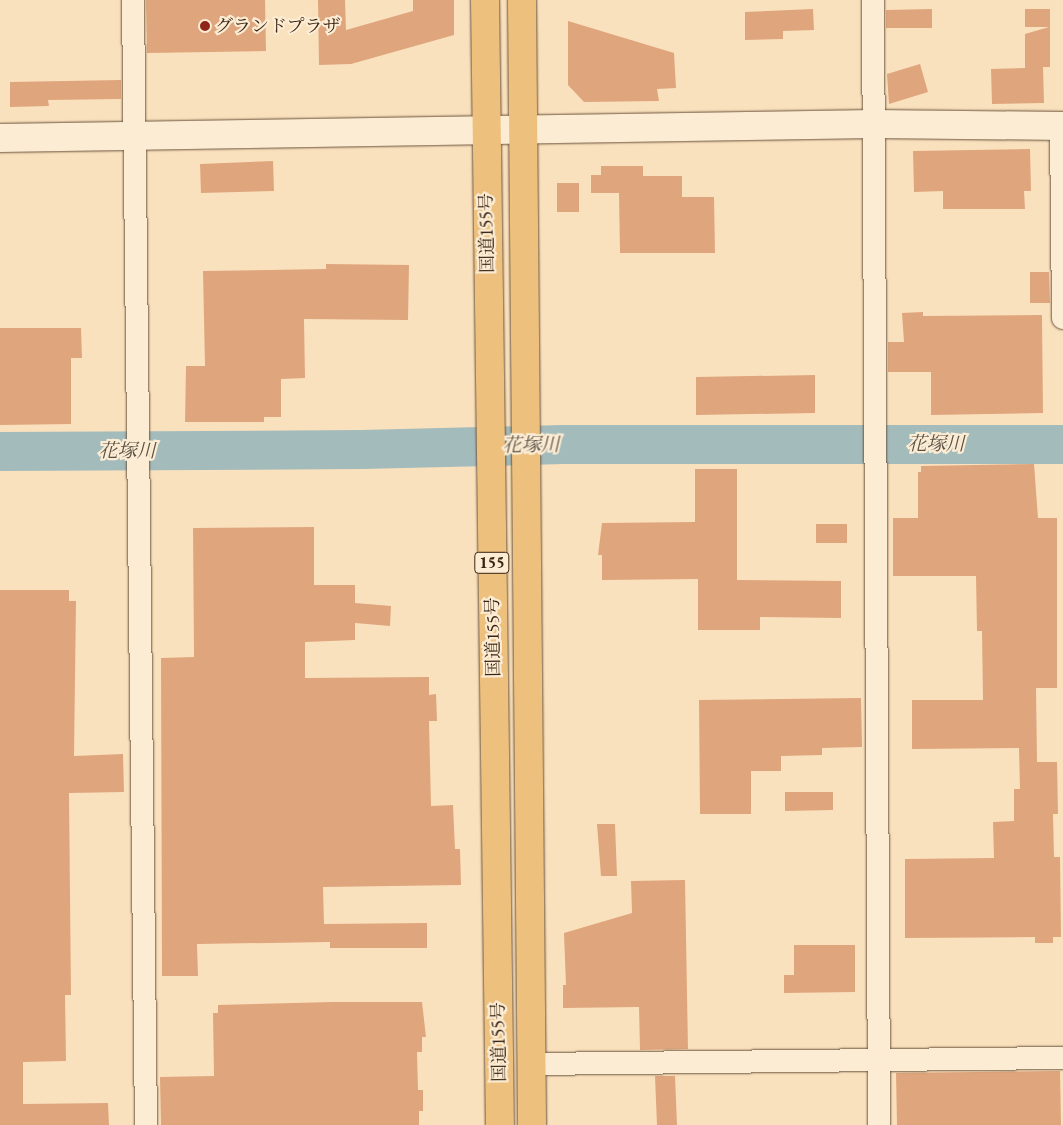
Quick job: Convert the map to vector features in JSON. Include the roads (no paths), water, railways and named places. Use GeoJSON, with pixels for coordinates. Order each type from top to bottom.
{"type":"FeatureCollection","features":[{"type":"Feature","properties":{"kind":"highway","name":"国道155号"},"geometry":{"type":"LineString","coordinates":[[485,0],[500,1125]]}},
{"type":"Feature","properties":{"kind":"highway","name":"国道155号"},"geometry":{"type":"LineString","coordinates":[[522,0],[532,1125]]}},
{"type":"Feature","properties":{"kind":"street"},"geometry":{"type":"LineString","coordinates":[[133,0],[146,1125]]}},
{"type":"Feature","properties":{"kind":"street"},"geometry":{"type":"LineString","coordinates":[[873,0],[879,1125]]}},
{"type":"Feature","properties":{"kind":"street"},"geometry":{"type":"LineString","coordinates":[[0,138],[874,124],[1062,126],[1063,318]]}},
{"type":"Feature","properties":{"kind":"street"},"geometry":{"type":"LineString","coordinates":[[532,1064],[879,1062],[1063,1058]]}},
{"type":"Feature","properties":{"kind":"waterway","name":"花塚川"},"geometry":{"type":"LineString","coordinates":[[0,451],[361,449],[563,444],[1063,444]]}},
{"type":"Feature","properties":{"kind":"place","name":"グランドプラザ"},"geometry":{"type":"Point","coordinates":[205,26]}}]}
